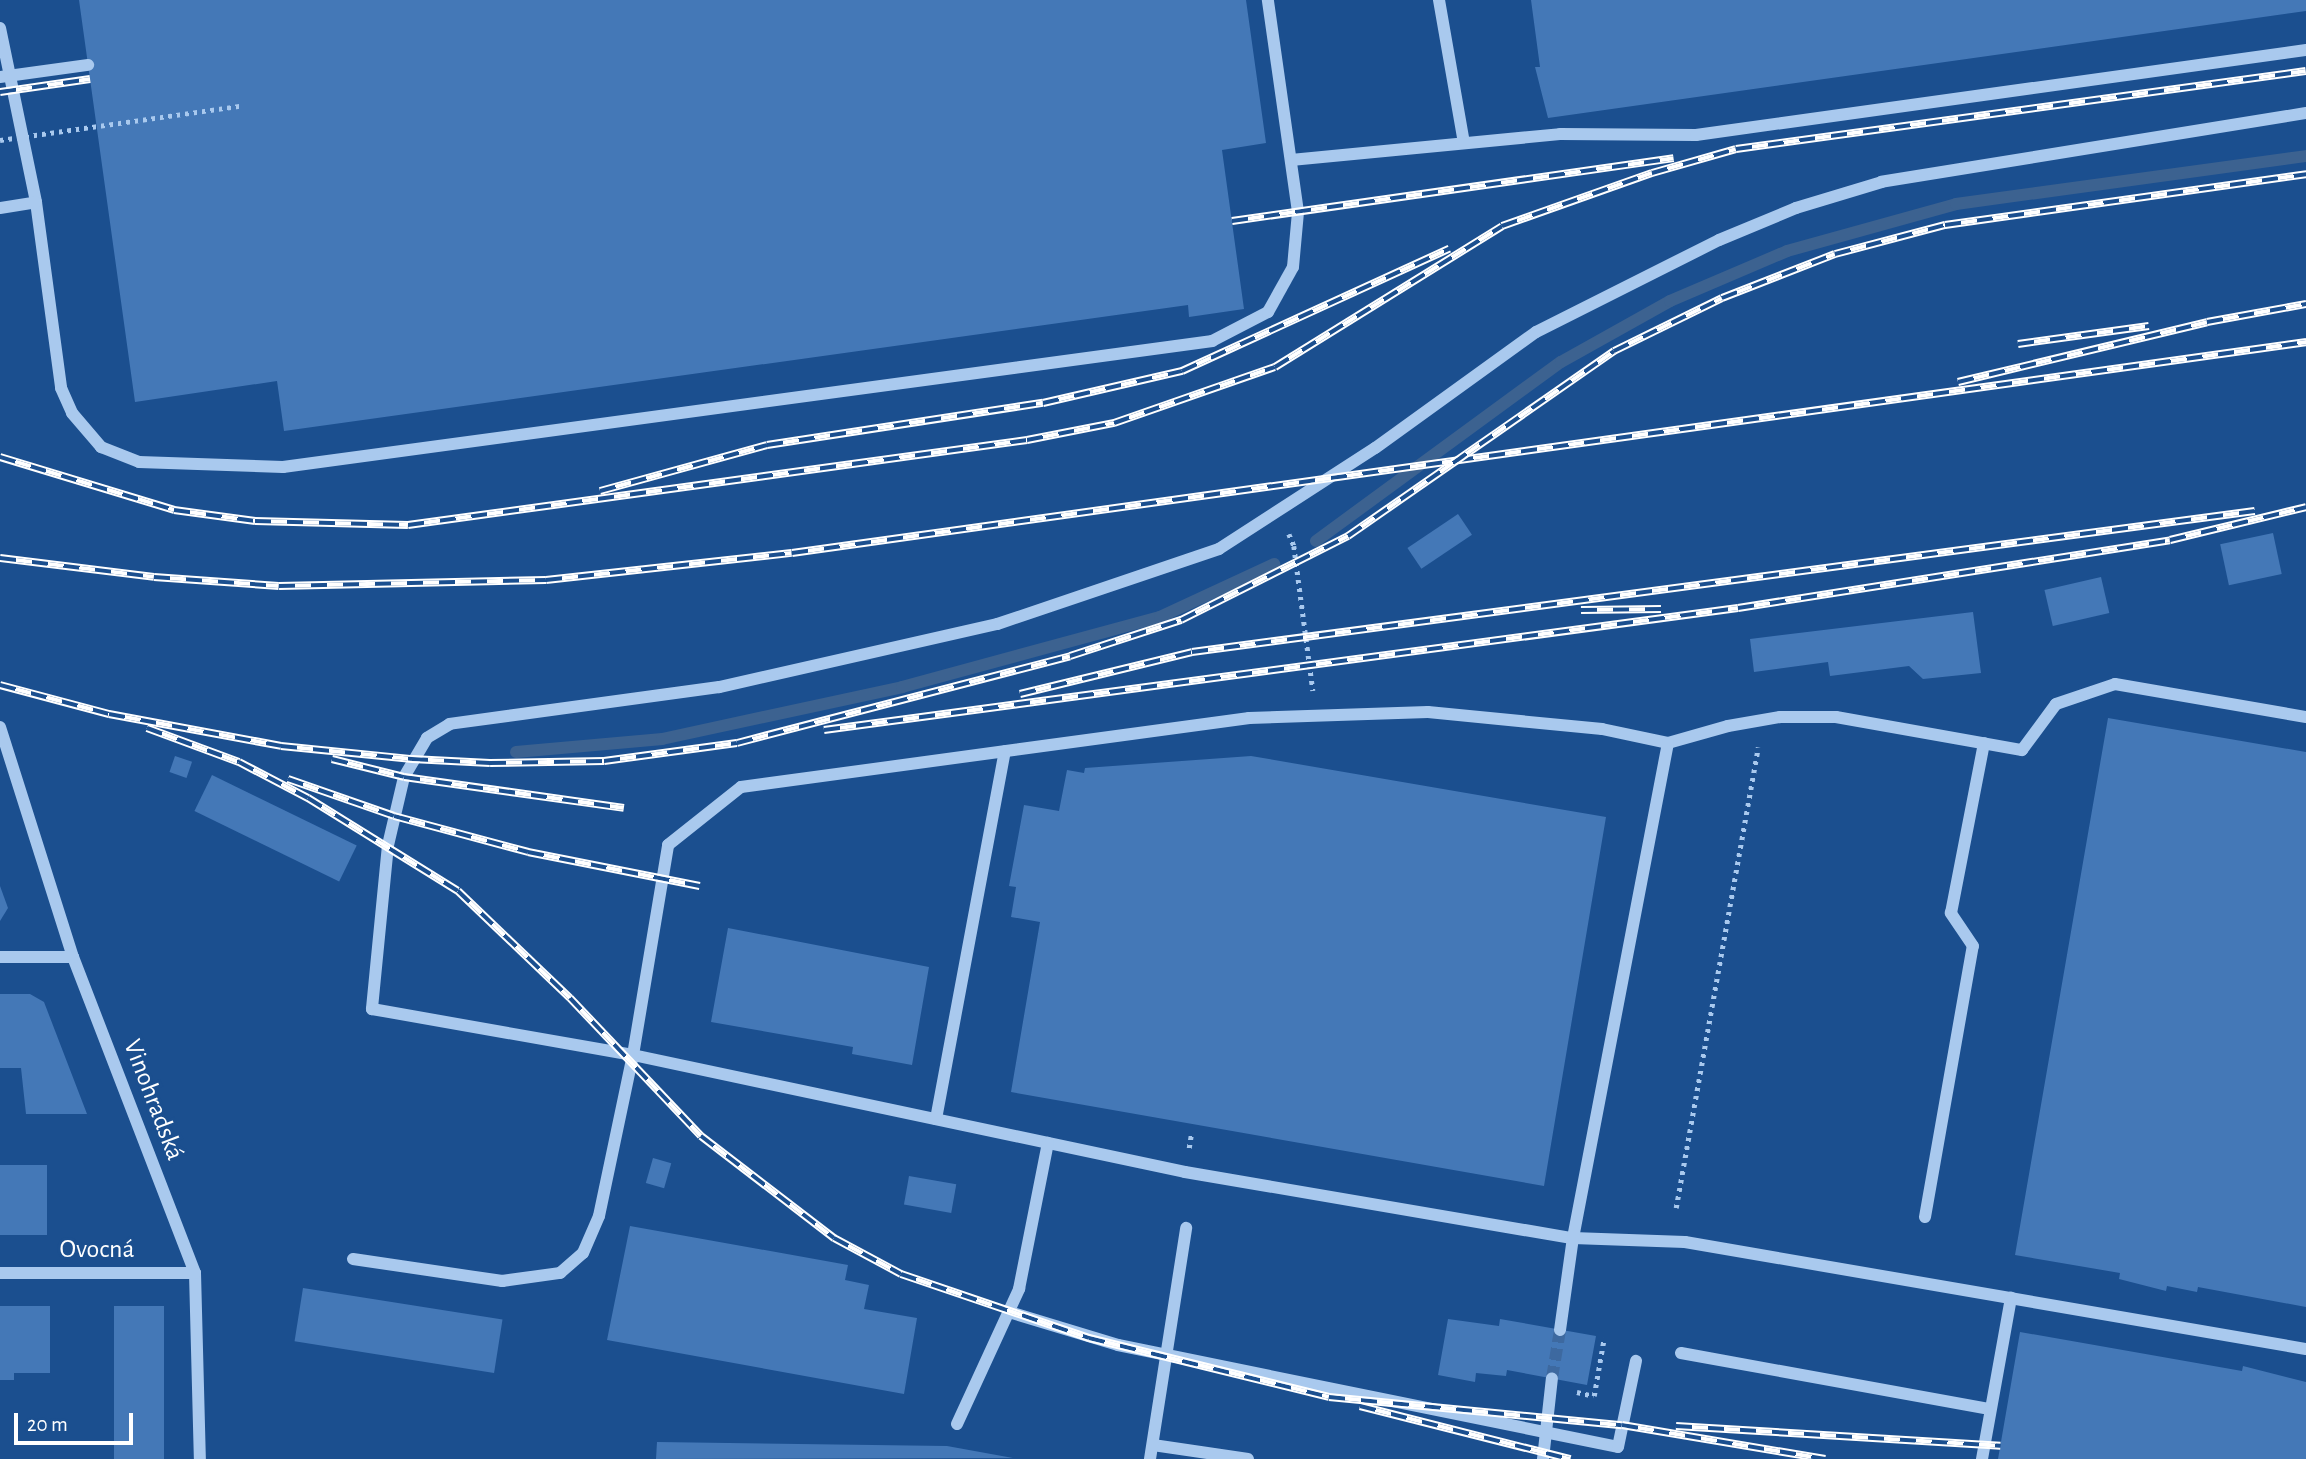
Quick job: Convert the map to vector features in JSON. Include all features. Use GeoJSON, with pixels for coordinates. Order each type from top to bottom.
{"type":"FeatureCollection","features":[{"type":"Feature","properties":{"kind":"street"},"geometry":{"type":"LineString","coordinates":[[0,28],[5,77],[36,202],[61,388],[86,432],[101,447],[139,462],[283,467],[1212,341],[1268,312],[1293,267],[1298,212],[1268,0]]}},
{"type":"Feature","properties":{"kind":"street"},"geometry":{"type":"LineString","coordinates":[[1439,0],[1464,143]]}},
{"type":"Feature","properties":{"kind":"street"},"geometry":{"type":"LineString","coordinates":[[1291,160],[1560,134],[1696,135],[2306,50]]}},
{"type":"Feature","properties":{"kind":"street"},"geometry":{"type":"LineString","coordinates":[[5,77],[88,65]]}},
{"type":"Feature","properties":{"kind":"street"},"geometry":{"type":"LineString","coordinates":[[2306,113],[1882,181],[1796,208],[1718,240],[1536,332],[1277,512],[1219,549],[997,624],[719,687],[476,718],[450,724],[427,738],[404,777],[388,845],[372,1009],[633,1055],[1185,1172],[1573,1238],[1685,1242],[2306,1349]]}},
{"type":"Feature","properties":{"kind":"street"},"geometry":{"type":"LineString","coordinates":[[0,208],[36,202]]}},
{"type":"Feature","properties":{"kind":"street"},"geometry":{"type":"LineString","coordinates":[[353,1259],[502,1281],[561,1273],[583,1253],[599,1216],[633,1055],[668,845],[741,787],[1249,718],[1429,712],[1602,729],[1668,743],[1728,726],[1813,717],[2022,750],[2056,704],[2115,684],[2306,717]]}},
{"type":"Feature","properties":{"kind":"street","name":"Vinohradská"},"geometry":{"type":"LineString","coordinates":[[0,727],[73,957],[195,1273],[200,1459]]}},
{"type":"Feature","properties":{"kind":"street"},"geometry":{"type":"LineString","coordinates":[[1560,1330],[1573,1238],[1668,743]]}},
{"type":"Feature","properties":{"kind":"street"},"geometry":{"type":"LineString","coordinates":[[1925,1217],[1973,946],[1951,914],[1984,743]]}},
{"type":"Feature","properties":{"kind":"street"},"geometry":{"type":"LineString","coordinates":[[936,1119],[1005,751]]}},
{"type":"Feature","properties":{"kind":"street"},"geometry":{"type":"LineString","coordinates":[[0,957],[73,957]]}},
{"type":"Feature","properties":{"kind":"street"},"geometry":{"type":"LineString","coordinates":[[957,1423],[1019,1289],[1048,1143]]}},
{"type":"Feature","properties":{"kind":"street"},"geometry":{"type":"LineString","coordinates":[[1150,1459],[1186,1228]]}},
{"type":"Feature","properties":{"kind":"street","name":"Ovocná"},"geometry":{"type":"LineString","coordinates":[[0,1273],[195,1273]]}},
{"type":"Feature","properties":{"kind":"street"},"geometry":{"type":"LineString","coordinates":[[1982,1459],[2011,1298]]}},
{"type":"Feature","properties":{"kind":"street"},"geometry":{"type":"LineString","coordinates":[[1009,1312],[1089,1338],[1618,1447],[1636,1361]]}},
{"type":"Feature","properties":{"kind":"street"},"geometry":{"type":"LineString","coordinates":[[1681,1353],[1990,1409]]}},
{"type":"Feature","properties":{"kind":"street"},"geometry":{"type":"LineString","coordinates":[[1543,1459],[1552,1378]]}},
{"type":"Feature","properties":{"kind":"street"},"geometry":{"type":"LineString","coordinates":[[1153,1444],[1248,1459]]}},
{"type":"Feature","properties":{"kind":"path"},"geometry":{"type":"LineString","coordinates":[[0,140],[240,106]]}},
{"type":"Feature","properties":{"kind":"path"},"geometry":{"type":"LineString","coordinates":[[1277,512],[1294,546],[1316,716]]}},
{"type":"Feature","properties":{"kind":"path"},"geometry":{"type":"LineString","coordinates":[[1676,1208],[1760,736]]}},
{"type":"Feature","properties":{"kind":"building"},"geometry":{"type":"Polygon","coordinates":[[[79,0],[1246,0],[1266,143],[1222,150],[1244,309],[1189,317],[1188,305],[284,431],[277,381],[135,402],[79,0]]]}},
{"type":"Feature","properties":{"kind":"building"},"geometry":{"type":"Polygon","coordinates":[[[1531,0],[2306,0],[2306,11],[1548,118],[1535,67],[1540,67],[1531,0]]]}},
{"type":"Feature","properties":{"kind":"building"},"geometry":{"type":"Polygon","coordinates":[[[1458,514],[1472,535],[1421,569],[1407,548],[1458,514]]]}},
{"type":"Feature","properties":{"kind":"building"},"geometry":{"type":"Polygon","coordinates":[[[2273,533],[2282,574],[2229,585],[2220,544],[2273,533]]]}},
{"type":"Feature","properties":{"kind":"building"},"geometry":{"type":"Polygon","coordinates":[[[2101,577],[2109,613],[2053,626],[2044,590],[2101,577]]]}},
{"type":"Feature","properties":{"kind":"building"},"geometry":{"type":"Polygon","coordinates":[[[1973,612],[1981,673],[1923,679],[1909,666],[1830,676],[1828,662],[1754,672],[1750,639],[1973,612]]]}},
{"type":"Feature","properties":{"kind":"building"},"geometry":{"type":"Polygon","coordinates":[[[2108,718],[2306,752],[2306,1307],[2198,1287],[2197,1292],[2167,1286],[2166,1291],[2119,1279],[2120,1273],[2015,1255],[2108,718]]]}},
{"type":"Feature","properties":{"kind":"building"},"geometry":{"type":"Polygon","coordinates":[[[175,756],[192,762],[186,778],[169,772],[175,756]]]}},
{"type":"Feature","properties":{"kind":"building"},"geometry":{"type":"Polygon","coordinates":[[[1251,756],[1606,817],[1544,1186],[1011,1092],[1040,922],[1011,917],[1016,887],[1009,886],[1024,805],[1059,811],[1067,770],[1084,773],[1085,768],[1251,756]]]}},
{"type":"Feature","properties":{"kind":"building"},"geometry":{"type":"Polygon","coordinates":[[[212,775],[357,846],[339,882],[194,811],[212,775]]]}},
{"type":"Feature","properties":{"kind":"building"},"geometry":{"type":"Polygon","coordinates":[[[0,886],[8,908],[0,921],[0,886]]]}},
{"type":"Feature","properties":{"kind":"building"},"geometry":{"type":"Polygon","coordinates":[[[728,928],[929,967],[912,1065],[852,1054],[853,1047],[711,1022],[728,928]]]}},
{"type":"Feature","properties":{"kind":"building"},"geometry":{"type":"Polygon","coordinates":[[[0,994],[30,994],[44,1002],[87,1114],[26,1114],[21,1068],[0,1068],[0,994]]]}},
{"type":"Feature","properties":{"kind":"building"},"geometry":{"type":"Polygon","coordinates":[[[653,1158],[671,1163],[664,1188],[646,1183],[653,1158]]]}},
{"type":"Feature","properties":{"kind":"building"},"geometry":{"type":"Polygon","coordinates":[[[0,1165],[47,1165],[47,1235],[0,1235],[0,1165]]]}},
{"type":"Feature","properties":{"kind":"building"},"geometry":{"type":"Polygon","coordinates":[[[909,1176],[956,1184],[951,1213],[904,1205],[909,1176]]]}},
{"type":"Feature","properties":{"kind":"building"},"geometry":{"type":"Polygon","coordinates":[[[630,1226],[848,1265],[845,1280],[869,1285],[864,1309],[917,1318],[904,1394],[607,1340],[630,1226]]]}},
{"type":"Feature","properties":{"kind":"building"},"geometry":{"type":"Polygon","coordinates":[[[303,1288],[503,1320],[494,1373],[295,1341],[303,1288]]]}},
{"type":"Feature","properties":{"kind":"building"},"geometry":{"type":"Polygon","coordinates":[[[0,1306],[50,1306],[50,1373],[14,1373],[14,1380],[0,1380],[0,1306]]]}},
{"type":"Feature","properties":{"kind":"building"},"geometry":{"type":"Polygon","coordinates":[[[114,1306],[164,1306],[164,1459],[114,1459],[114,1306]]]}},
{"type":"Feature","properties":{"kind":"building"},"geometry":{"type":"Polygon","coordinates":[[[1448,1319],[1499,1326],[1500,1319],[1596,1336],[1587,1385],[1507,1370],[1506,1376],[1476,1373],[1475,1382],[1438,1375],[1448,1319]]]}},
{"type":"Feature","properties":{"kind":"building"},"geometry":{"type":"Polygon","coordinates":[[[2020,1332],[2242,1371],[2243,1366],[2306,1382],[2306,1459],[1998,1459],[2020,1332]]]}},
{"type":"Feature","properties":{"kind":"building"},"geometry":{"type":"Polygon","coordinates":[[[657,1442],[947,1446],[1013,1458],[656,1459],[657,1442]]]}},
{"type":"Feature","properties":{"kind":"waterway"},"geometry":{"type":"LineString","coordinates":[[1316,541],[1561,362],[1670,301],[1787,251],[1956,204],[2306,156]]}},
{"type":"Feature","properties":{"kind":"waterway"},"geometry":{"type":"LineString","coordinates":[[516,752],[662,739],[902,687],[1160,617],[1274,564]]}},
{"type":"Feature","properties":{"kind":"tunnel"},"geometry":{"type":"LineString","coordinates":[[1552,1378],[1560,1330]]}},
{"type":"Feature","properties":{"kind":"railway"},"geometry":{"type":"LineString","coordinates":[[0,457],[174,510],[255,521],[408,525],[1027,440],[1114,423],[1275,367],[1502,226],[1652,173],[1736,149],[2306,71]]}},
{"type":"Feature","properties":{"kind":"railway"},"geometry":{"type":"LineString","coordinates":[[0,92],[90,79]]}},
{"type":"Feature","properties":{"kind":"railway"},"geometry":{"type":"LineString","coordinates":[[1232,221],[1674,158]]}},
{"type":"Feature","properties":{"kind":"railway"},"geometry":{"type":"LineString","coordinates":[[0,685],[109,714],[281,746],[412,759],[490,763],[604,761],[737,743],[1070,656],[1181,620],[1348,536],[1614,351],[1722,298],[1835,254],[1945,225],[2306,174]]}},
{"type":"Feature","properties":{"kind":"railway"},"geometry":{"type":"LineString","coordinates":[[600,491],[767,445],[1043,403],[1182,371],[1449,249]]}},
{"type":"Feature","properties":{"kind":"railway"},"geometry":{"type":"LineString","coordinates":[[1958,382],[2207,322],[2306,304]]}},
{"type":"Feature","properties":{"kind":"railway"},"geometry":{"type":"LineString","coordinates":[[2018,344],[2149,326]]}},
{"type":"Feature","properties":{"kind":"railway"},"geometry":{"type":"LineString","coordinates":[[0,558],[154,577],[279,586],[546,580],[792,553],[2306,342]]}},
{"type":"Feature","properties":{"kind":"railway"},"geometry":{"type":"LineString","coordinates":[[824,730],[1738,608],[2170,540],[2306,507]]}},
{"type":"Feature","properties":{"kind":"railway"},"geometry":{"type":"LineString","coordinates":[[1020,694],[1192,652],[2255,511]]}},
{"type":"Feature","properties":{"kind":"railway"},"geometry":{"type":"LineString","coordinates":[[1581,610],[1661,609]]}},
{"type":"Feature","properties":{"kind":"railway"},"geometry":{"type":"LineString","coordinates":[[147,728],[239,762],[308,798],[458,891],[570,998],[701,1136],[834,1238],[901,1274],[1089,1338],[1329,1397],[1622,1425],[1825,1459]]}},
{"type":"Feature","properties":{"kind":"railway"},"geometry":{"type":"LineString","coordinates":[[332,759],[404,777],[624,808]]}},
{"type":"Feature","properties":{"kind":"railway"},"geometry":{"type":"LineString","coordinates":[[288,779],[394,816],[528,852],[700,886]]}},
{"type":"Feature","properties":{"kind":"railway"},"geometry":{"type":"LineString","coordinates":[[1360,1406],[1570,1459]]}},
{"type":"Feature","properties":{"kind":"railway"},"geometry":{"type":"LineString","coordinates":[[1676,1426],[2000,1446]]}}]}
